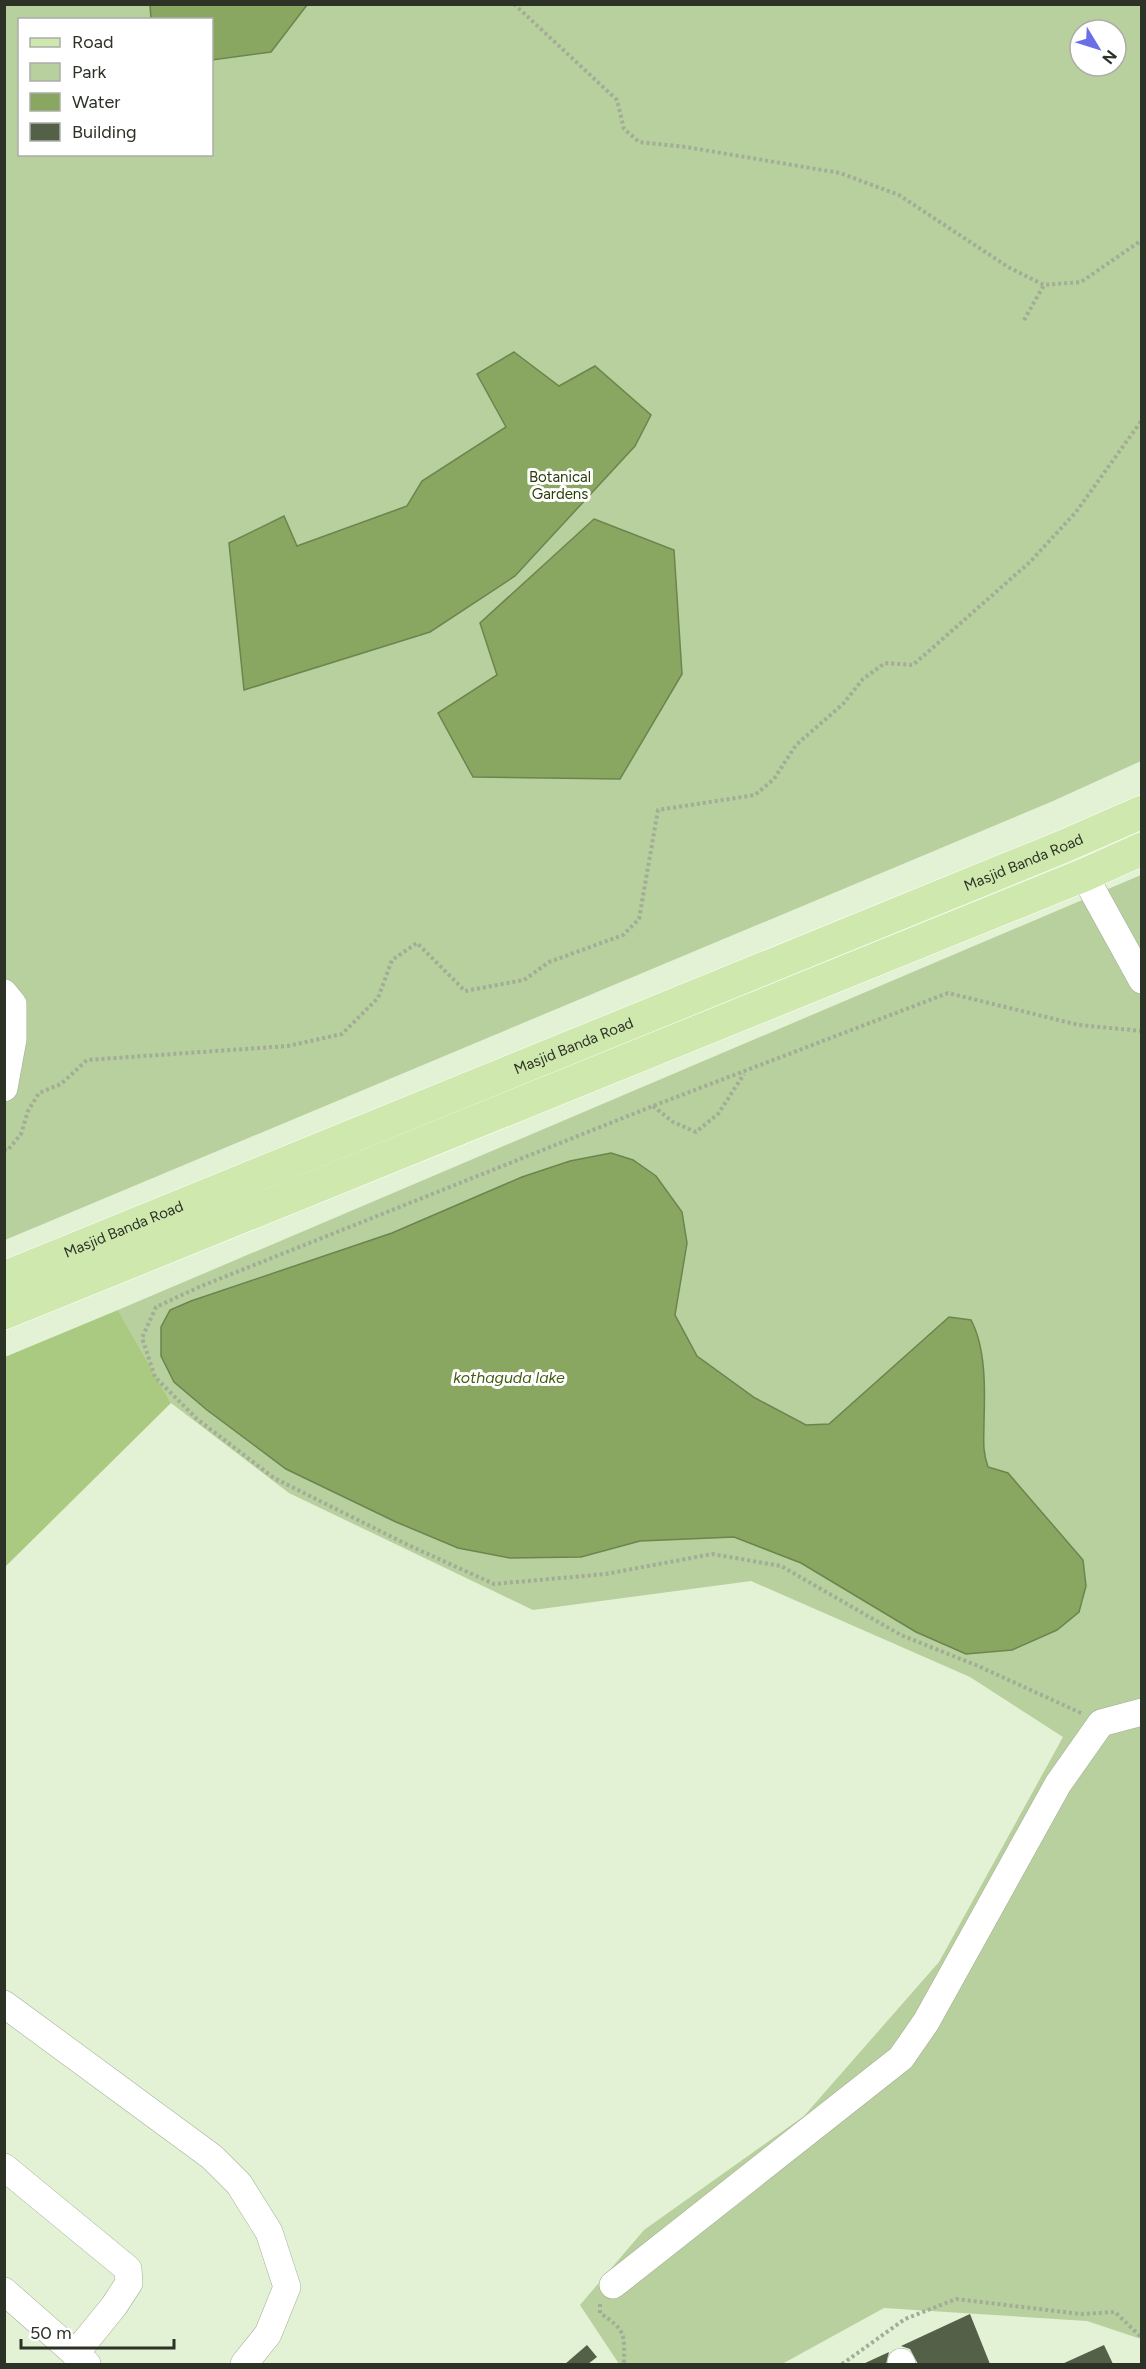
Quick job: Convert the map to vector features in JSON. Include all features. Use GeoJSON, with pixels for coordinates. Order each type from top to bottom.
{"type":"FeatureCollection","features":[{"type":"Feature","properties":{"kind":"main road","name":"Masjid Banda Road"},"geometry":{"type":"LineString","coordinates":[[4,1278],[1062,847],[1142,812]]}},
{"type":"Feature","properties":{"kind":"main road"},"geometry":{"type":"LineString","coordinates":[[4,1313],[1084,875],[1142,849]]}},
{"type":"Feature","properties":{"kind":"street"},"geometry":{"type":"LineString","coordinates":[[1084,875],[1142,980]]}},
{"type":"Feature","properties":{"kind":"street"},"geometry":{"type":"LineString","coordinates":[[4,993],[13,1004],[13,1039],[4,1088]]}},
{"type":"Feature","properties":{"kind":"street"},"geometry":{"type":"LineString","coordinates":[[614,2285],[901,2058],[926,2022],[1058,1784],[1101,1723],[1142,1713]]}},
{"type":"Feature","properties":{"kind":"street"},"geometry":{"type":"LineString","coordinates":[[4,2004],[212,2157],[239,2184],[268,2232],[287,2287],[268,2334],[244,2364]]}},
{"type":"Feature","properties":{"kind":"street"},"geometry":{"type":"LineString","coordinates":[[4,2167],[128,2269],[129,2283],[81,2359],[4,2291]]}},
{"type":"Feature","properties":{"kind":"path"},"geometry":{"type":"LineString","coordinates":[[514,4],[617,100],[624,129],[639,142],[686,147],[840,173],[899,195],[1008,267],[1044,285],[1081,282],[1142,240]]}},
{"type":"Feature","properties":{"kind":"path"},"geometry":{"type":"LineString","coordinates":[[1024,320],[1044,285]]}},
{"type":"Feature","properties":{"kind":"path"},"geometry":{"type":"LineString","coordinates":[[4,1150],[7,1151],[21,1134],[28,1112],[39,1093],[61,1084],[87,1060],[288,1046],[342,1034],[378,998],[392,960],[417,943],[465,991],[524,980],[549,962],[623,935],[639,919],[658,810],[755,795],[774,779],[796,746],[843,704],[863,679],[885,663],[913,665],[1030,562],[1076,512],[1142,420]]}},
{"type":"Feature","properties":{"kind":"path"},"geometry":{"type":"LineString","coordinates":[[1101,1723],[978,1666],[901,1635],[781,1566],[712,1554],[606,1574],[494,1584],[408,1545],[274,1478],[197,1419],[155,1377],[142,1338],[156,1307],[199,1287],[653,1106],[948,993],[1079,1025],[1142,1030]]}},
{"type":"Feature","properties":{"kind":"path"},"geometry":{"type":"LineString","coordinates":[[653,1106],[673,1122],[696,1132],[718,1114],[744,1073]]}},
{"type":"Feature","properties":{"kind":"path"},"geometry":{"type":"LineString","coordinates":[[614,2285],[600,2299],[600,2313],[619,2326],[626,2338],[624,2364]]}},
{"type":"Feature","properties":{"kind":"path"},"geometry":{"type":"LineString","coordinates":[[842,2364],[905,2319],[956,2299],[1081,2314],[1115,2312],[1142,2338]]}},
{"type":"Feature","properties":{"kind":"green space","name":"Botanical Gardens"},"geometry":{"type":"Polygon","coordinates":[[[5,5],[1141,5],[1141,761],[1053,801],[5,1240],[5,5]]]}},
{"type":"Feature","properties":{"kind":"green space"},"geometry":{"type":"Polygon","coordinates":[[[1141,875],[1141,2339],[1087,2321],[884,2308],[782,2364],[619,2364],[580,2305],[644,2230],[804,2116],[939,1962],[1063,1737],[970,1677],[751,1581],[533,1610],[289,1493],[171,1403],[118,1310],[1141,875]]]}},
{"type":"Feature","properties":{"kind":"shaded area"},"geometry":{"type":"Polygon","coordinates":[[[118,1310],[171,1403],[5,1567],[5,1357],[118,1310]]]}},
{"type":"Feature","properties":{"kind":"water"},"geometry":{"type":"Polygon","coordinates":[[[150,4],[307,5],[271,52],[213,60],[213,18],[151,18],[150,4]]]}},
{"type":"Feature","properties":{"kind":"water"},"geometry":{"type":"Polygon","coordinates":[[[514,352],[559,386],[595,366],[651,415],[635,446],[515,576],[430,632],[244,690],[229,543],[284,516],[297,546],[407,506],[422,481],[506,427],[477,374],[514,352]]]}},
{"type":"Feature","properties":{"kind":"water"},"geometry":{"type":"Polygon","coordinates":[[[594,519],[674,550],[682,674],[620,779],[473,777],[438,713],[497,675],[480,623],[594,519]]]}},
{"type":"Feature","properties":{"kind":"water","name":"kothaguda lake"},"geometry":{"type":"Polygon","coordinates":[[[611,1153],[633,1160],[656,1176],[682,1212],[687,1243],[675,1315],[697,1356],[755,1398],[806,1425],[829,1424],[949,1317],[971,1320],[980,1343],[982,1356],[984,1444],[988,1467],[1008,1473],[1083,1560],[1086,1586],[1079,1612],[1057,1630],[1012,1650],[966,1654],[916,1632],[801,1563],[734,1537],[640,1541],[581,1557],[510,1558],[458,1548],[396,1522],[286,1469],[207,1410],[174,1382],[161,1356],[161,1327],[170,1310],[392,1233],[522,1177],[570,1161],[611,1153]]]}},
{"type":"Feature","properties":{"kind":"building"},"geometry":{"type":"Polygon","coordinates":[[[970,2314],[990,2364],[918,2364],[910,2349],[901,2346],[970,2314]]]}},
{"type":"Feature","properties":{"kind":"building"},"geometry":{"type":"Polygon","coordinates":[[[587,2345],[597,2357],[588,2364],[565,2364],[587,2345]]]}},
{"type":"Feature","properties":{"kind":"building"},"geometry":{"type":"Polygon","coordinates":[[[1104,2345],[1113,2364],[1062,2364],[1104,2345]]]}},
{"type":"Feature","properties":{"kind":"building"},"geometry":{"type":"Polygon","coordinates":[[[889,2352],[886,2364],[863,2364],[889,2352]]]}}]}
